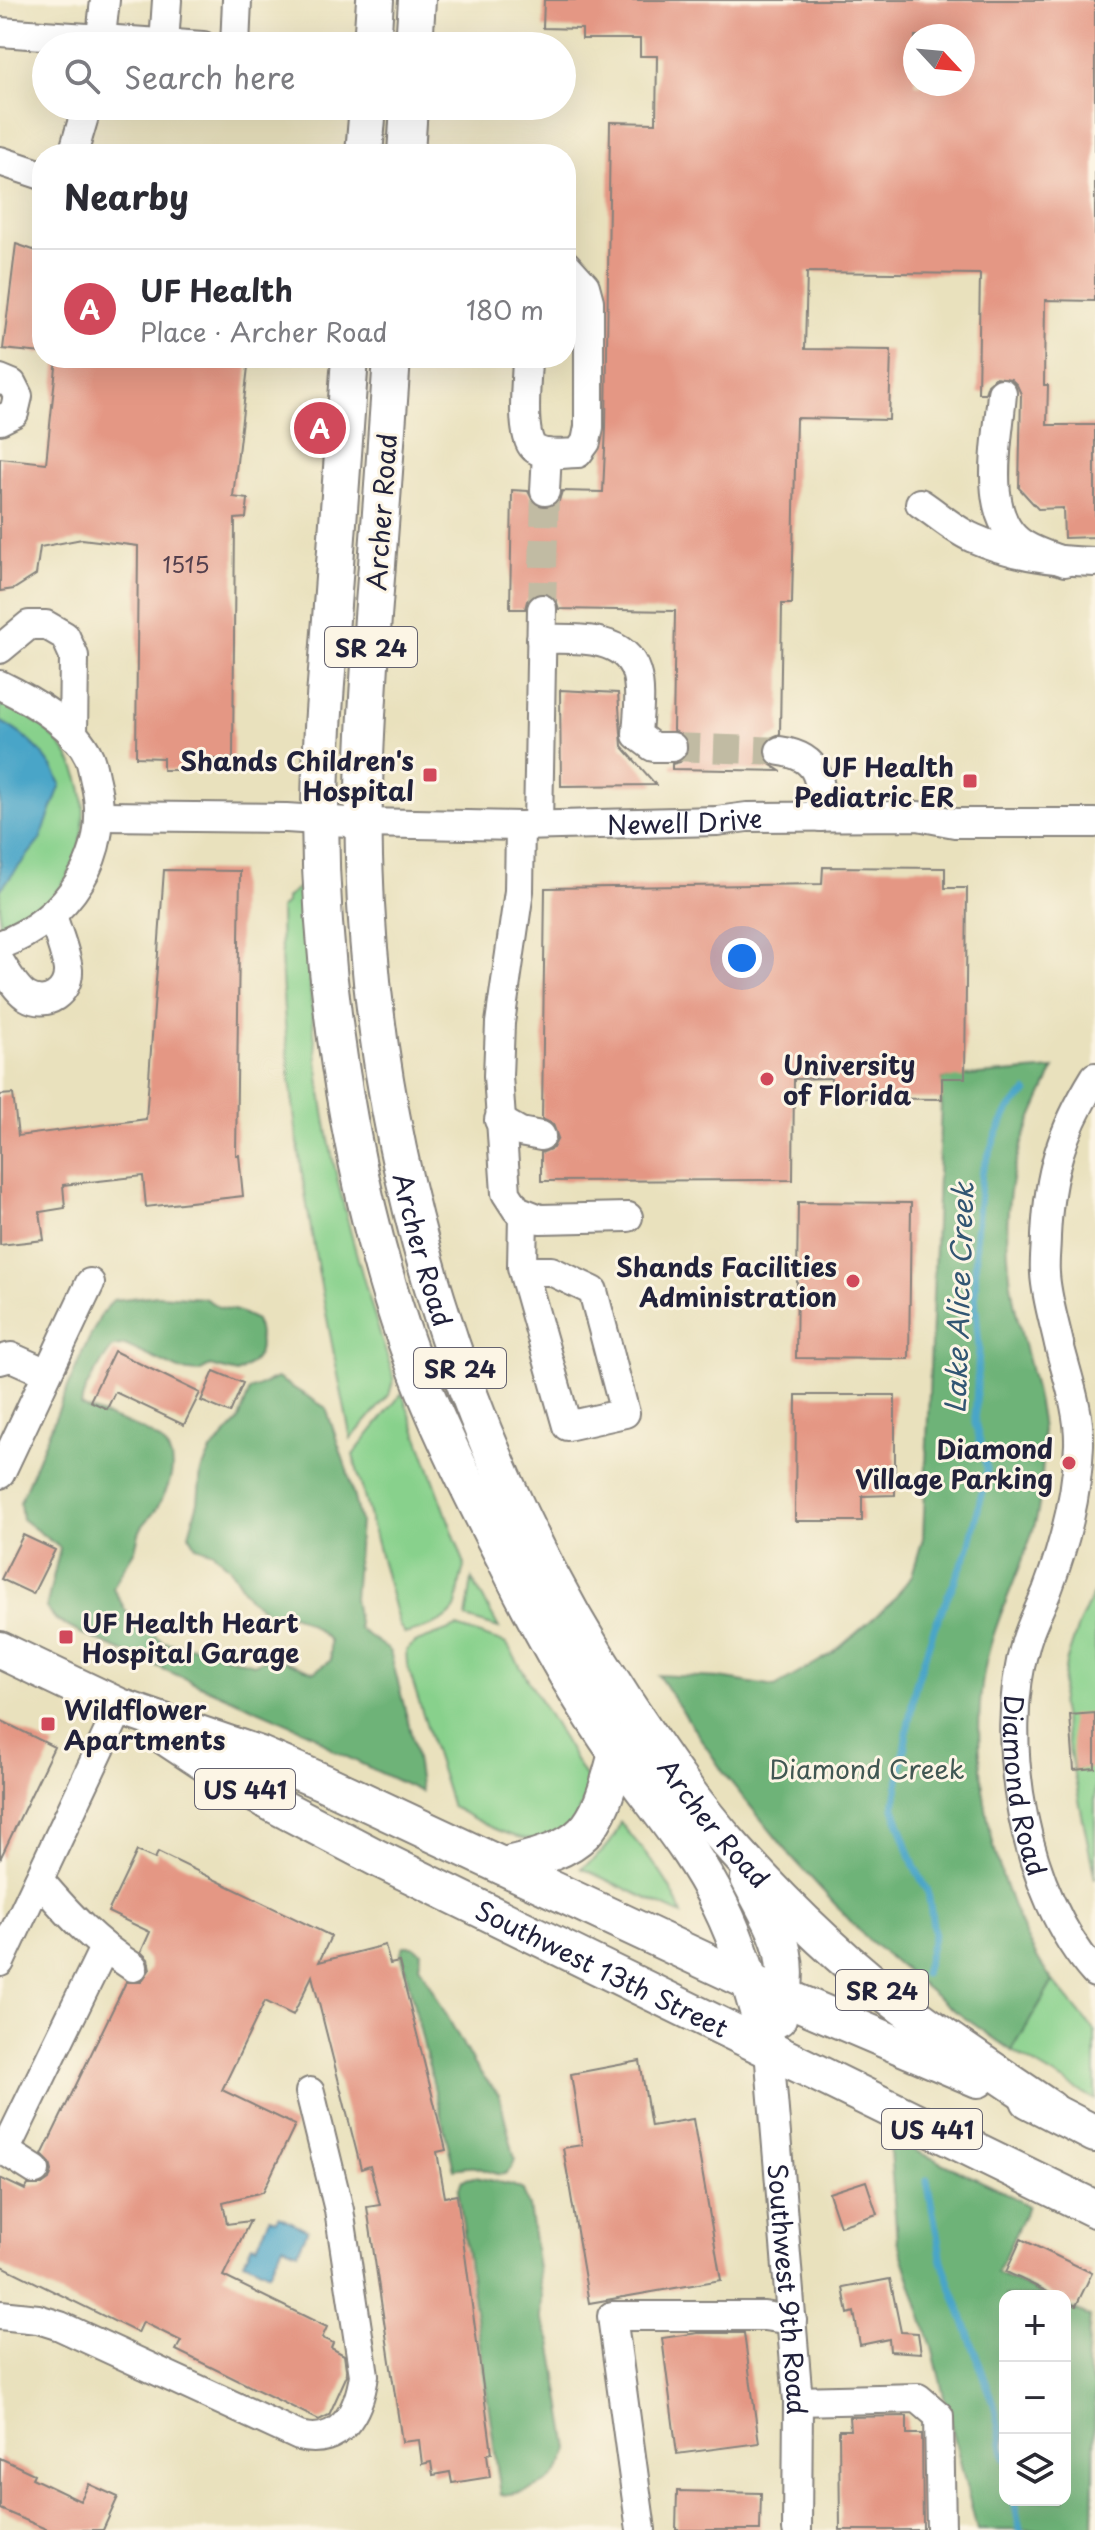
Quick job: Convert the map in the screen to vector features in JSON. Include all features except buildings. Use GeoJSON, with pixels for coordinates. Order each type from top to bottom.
{"type":"FeatureCollection","features":[{"type":"Feature","properties":{"kind":"main road"},"geometry":{"type":"LineString","coordinates":[[373,32],[375,0]]}},
{"type":"Feature","properties":{"kind":"main road"},"geometry":{"type":"LineString","coordinates":[[415,32],[417,0]]}},
{"type":"Feature","properties":{"kind":"main road"},"geometry":{"type":"LineString","coordinates":[[365,144],[367,120]]}},
{"type":"Feature","properties":{"kind":"main road"},"geometry":{"type":"LineString","coordinates":[[407,144],[408,120]]}},
{"type":"Feature","properties":{"kind":"main road","name":"Archer Road"},"geometry":{"type":"LineString","coordinates":[[349,368],[321,748],[320,819],[332,993],[358,1162],[402,1327],[434,1413],[561,1594],[601,1664],[690,1794],[733,1848],[847,1961],[909,2012],[1050,2109]]}},
{"type":"Feature","properties":{"kind":"main road","name":"Archer Road"},"geometry":{"type":"LineString","coordinates":[[391,368],[364,755],[363,823],[373,987],[398,1152],[418,1237],[471,1400],[486,1484],[538,1624],[617,1753],[697,1861],[721,1906],[750,1982],[769,2050]]}},
{"type":"Feature","properties":{"kind":"main road","name":"Southwest 13th Street"},"geometry":{"type":"LineString","coordinates":[[0,1650],[120,1707],[260,1755],[750,1982],[1050,2109],[1095,2134]]}},
{"type":"Feature","properties":{"kind":"main road","name":"Southwest 13th Street"},"geometry":{"type":"LineString","coordinates":[[120,1707],[243,1788],[306,1822],[1095,2209]]}},
{"type":"Feature","properties":{"kind":"main road"},"geometry":{"type":"LineString","coordinates":[[503,1866],[546,1856],[569,1845],[591,1825],[606,1797],[617,1753]]}},
{"type":"Feature","properties":{"kind":"main road"},"geometry":{"type":"LineString","coordinates":[[733,1848],[778,1934],[787,1963],[784,1997],[769,2050]]}},
{"type":"Feature","properties":{"kind":"street"},"geometry":{"type":"LineString","coordinates":[[102,32],[105,0]]}},
{"type":"Feature","properties":{"kind":"street"},"geometry":{"type":"LineString","coordinates":[[165,32],[167,0]]}},
{"type":"Feature","properties":{"kind":"street"},"geometry":{"type":"LineString","coordinates":[[236,32],[237,0]]}},
{"type":"Feature","properties":{"kind":"street"},"geometry":{"type":"LineString","coordinates":[[0,32],[32,35]]}},
{"type":"Feature","properties":{"kind":"street"},"geometry":{"type":"LineString","coordinates":[[76,144],[83,120]]}},
{"type":"Feature","properties":{"kind":"street"},"geometry":{"type":"LineString","coordinates":[[0,161],[32,172]]}},
{"type":"Feature","properties":{"kind":"street"},"geometry":{"type":"LineString","coordinates":[[527,368],[528,438],[537,450],[547,453],[578,453],[586,442],[589,427],[589,301],[585,286],[576,276]]}},
{"type":"Feature","properties":{"kind":"street"},"geometry":{"type":"LineString","coordinates":[[0,379],[12,384],[18,396],[14,413],[0,420]]}},
{"type":"Feature","properties":{"kind":"street"},"geometry":{"type":"LineString","coordinates":[[1002,393],[995,492],[1000,520],[1022,545],[1065,562]]}},
{"type":"Feature","properties":{"kind":"street"},"geometry":{"type":"LineString","coordinates":[[545,491],[547,453]]}},
{"type":"Feature","properties":{"kind":"street"},"geometry":{"type":"LineString","coordinates":[[920,503],[971,537],[1015,552],[1065,562],[1095,562]]}},
{"type":"Feature","properties":{"kind":"street"},"geometry":{"type":"LineString","coordinates":[[542,609],[529,826],[500,1023],[499,1120],[506,1193],[512,1205],[523,1214],[540,1219],[628,1217]]}},
{"type":"Feature","properties":{"kind":"street"},"geometry":{"type":"LineString","coordinates":[[0,649],[29,625],[46,625],[65,636],[74,656],[73,736]]}},
{"type":"Feature","properties":{"kind":"street"},"geometry":{"type":"LineString","coordinates":[[541,639],[583,639],[611,645],[626,655],[635,669],[638,685],[637,735],[653,747],[672,747]]}},
{"type":"Feature","properties":{"kind":"street"},"geometry":{"type":"LineString","coordinates":[[0,685],[51,713],[89,756],[101,816],[87,868],[71,894],[52,915],[25,934],[0,945]]}},
{"type":"Feature","properties":{"kind":"street"},"geometry":{"type":"LineString","coordinates":[[780,751],[797,754],[814,768],[821,783],[821,817]]}},
{"type":"Feature","properties":{"kind":"street","name":"Newell Drive"},"geometry":{"type":"LineString","coordinates":[[101,816],[529,826],[717,821],[747,817],[918,816],[955,823],[1095,823]]}},
{"type":"Feature","properties":{"kind":"street"},"geometry":{"type":"LineString","coordinates":[[0,962],[24,995],[36,1001],[49,1000],[60,993],[66,984],[68,969],[52,915]]}},
{"type":"Feature","properties":{"kind":"street","name":"Diamond Road"},"geometry":{"type":"LineString","coordinates":[[1095,1077],[1069,1123],[1056,1157],[1048,1192],[1045,1272],[1079,1439],[1073,1511],[1063,1547],[1026,1640],[1013,1712],[1016,1769],[1035,1862],[1049,1902],[1065,1933],[1095,1973]]}},
{"type":"Feature","properties":{"kind":"street"},"geometry":{"type":"LineString","coordinates":[[499,1120],[520,1132],[541,1136]]}},
{"type":"Feature","properties":{"kind":"street"},"geometry":{"type":"LineString","coordinates":[[523,1214],[523,1271],[567,1426],[625,1413],[593,1291],[551,1271],[523,1271]]}},
{"type":"Feature","properties":{"kind":"street"},"geometry":{"type":"LineString","coordinates":[[0,1474],[90,1283]]}},
{"type":"Feature","properties":{"kind":"street"},"geometry":{"type":"LineString","coordinates":[[0,1360],[11,1357],[47,1373]]}},
{"type":"Feature","properties":{"kind":"street"},"geometry":{"type":"LineString","coordinates":[[0,1962],[120,1707]]}},
{"type":"Feature","properties":{"kind":"street"},"geometry":{"type":"LineString","coordinates":[[39,1880],[77,1924],[104,1948],[133,1967]]}},
{"type":"Feature","properties":{"kind":"street"},"geometry":{"type":"LineString","coordinates":[[35,2170],[3,2149],[104,1948]]}},
{"type":"Feature","properties":{"kind":"street","name":"Southwest 9th Road"},"geometry":{"type":"LineString","coordinates":[[769,2050],[798,2401],[797,2530]]}},
{"type":"Feature","properties":{"kind":"street"},"geometry":{"type":"LineString","coordinates":[[0,2315],[38,2319],[60,2326],[299,2436],[319,2439],[339,2431],[359,2401],[364,2375],[339,2210],[310,2092]]}},
{"type":"Feature","properties":{"kind":"street"},"geometry":{"type":"LineString","coordinates":[[641,2530],[612,2316],[764,2316],[792,2320]]}},
{"type":"Feature","properties":{"kind":"street"},"geometry":{"type":"LineString","coordinates":[[798,2401],[918,2398],[939,2416],[941,2530]]}},
{"type":"Feature","properties":{"kind":"green space"},"geometry":{"type":"Polygon","coordinates":[[[0,701],[40,725],[56,740],[78,775],[84,818],[77,855],[60,888],[39,907],[0,931],[0,701]]]}},
{"type":"Feature","properties":{"kind":"green space"},"geometry":{"type":"Polygon","coordinates":[[[299,887],[304,891],[315,1044],[328,1135],[357,1258],[394,1378],[389,1395],[351,1439],[302,1176],[286,1043],[280,909],[286,898],[299,887]]]}},
{"type":"Feature","properties":{"kind":"green space","name":"Diamond Creek"},"geometry":{"type":"Polygon","coordinates":[[[1054,1069],[1019,1152],[1010,1193],[1007,1236],[1010,1279],[1041,1421],[1043,1456],[1040,1494],[1032,1533],[990,1647],[982,1686],[979,1728],[981,1774],[999,1865],[1032,1948],[1053,1981],[1012,2051],[948,2006],[865,1937],[791,1856],[725,1775],[658,1675],[720,1678],[775,1687],[833,1653],[891,1603],[912,1575],[923,1538],[942,1078],[1054,1069]]]}},
{"type":"Feature","properties":{"kind":"green space"},"geometry":{"type":"Polygon","coordinates":[[[158,1295],[204,1298],[219,1307],[256,1320],[259,1352],[252,1363],[237,1373],[210,1366],[199,1372],[179,1370],[125,1345],[112,1348],[93,1376],[81,1406],[151,1435],[167,1449],[172,1465],[166,1492],[142,1527],[134,1551],[113,1588],[127,1613],[163,1642],[194,1647],[253,1664],[273,1657],[314,1672],[331,1660],[329,1640],[302,1619],[286,1613],[270,1613],[249,1598],[229,1567],[213,1552],[196,1546],[189,1534],[198,1502],[201,1471],[211,1451],[238,1422],[250,1390],[277,1378],[326,1408],[347,1470],[360,1522],[354,1598],[359,1629],[390,1651],[414,1745],[421,1792],[332,1750],[315,1735],[78,1632],[56,1620],[46,1608],[60,1548],[22,1519],[20,1502],[101,1315],[113,1300],[158,1295]]]}},
{"type":"Feature","properties":{"kind":"green space"},"geometry":{"type":"Polygon","coordinates":[[[402,1393],[465,1565],[457,1604],[451,1614],[433,1626],[405,1634],[399,1625],[353,1455],[402,1393]]]}},
{"type":"Feature","properties":{"kind":"green space"},"geometry":{"type":"Polygon","coordinates":[[[472,1579],[475,1584],[499,1628],[466,1618],[472,1579]]]}},
{"type":"Feature","properties":{"kind":"green space"},"geometry":{"type":"Polygon","coordinates":[[[1095,1590],[1095,1879],[1060,1705],[1066,1663],[1078,1626],[1095,1590]]]}},
{"type":"Feature","properties":{"kind":"green space"},"geometry":{"type":"Polygon","coordinates":[[[457,1627],[507,1644],[590,1785],[575,1819],[562,1832],[548,1838],[515,1836],[452,1807],[407,1664],[406,1651],[414,1643],[457,1627]]]}},
{"type":"Feature","properties":{"kind":"green space"},"geometry":{"type":"Polygon","coordinates":[[[620,1822],[664,1878],[682,1915],[581,1868],[605,1849],[620,1822]]]}},
{"type":"Feature","properties":{"kind":"green space"},"geometry":{"type":"Polygon","coordinates":[[[404,1946],[413,1946],[421,1952],[419,1965],[474,2065],[499,2095],[515,2159],[508,2172],[498,2174],[475,2167],[454,2169],[401,1952],[404,1946]]]}},
{"type":"Feature","properties":{"kind":"green space"},"geometry":{"type":"Polygon","coordinates":[[[1053,1981],[1095,2031],[1095,2100],[1012,2051],[1053,1981]]]}},
{"type":"Feature","properties":{"kind":"green space"},"geometry":{"type":"Polygon","coordinates":[[[889,2138],[1028,2206],[997,2273],[1032,2290],[999,2290],[999,2506],[1071,2506],[1071,2308],[1090,2317],[1086,2365],[1095,2388],[1093,2530],[977,2530],[932,2347],[897,2240],[889,2138]]]}},
{"type":"Feature","properties":{"kind":"green space"},"geometry":{"type":"Polygon","coordinates":[[[474,2177],[523,2190],[529,2207],[542,2297],[541,2319],[551,2341],[569,2449],[559,2470],[544,2484],[501,2495],[458,2190],[462,2180],[474,2177]]]}},
{"type":"Feature","properties":{"kind":"water"},"geometry":{"type":"Polygon","coordinates":[[[0,721],[36,747],[61,784],[40,840],[0,890],[0,721]]]}},
{"type":"Feature","properties":{"kind":"water"},"geometry":{"type":"Polygon","coordinates":[[[279,2216],[308,2230],[298,2251],[283,2245],[269,2273],[244,2261],[252,2244],[257,2246],[270,2218],[277,2220],[279,2216]]]}},
{"type":"Feature","properties":{"kind":"waterway","name":"Lake Alice Creek"},"geometry":{"type":"LineString","coordinates":[[924,1974],[934,1933],[928,1891],[914,1866],[894,1808],[915,1687],[934,1628],[969,1548],[987,1470],[975,1422],[979,1349],[975,1295],[976,1234],[982,1173],[1009,1109],[1027,1092]]}},
{"type":"Feature","properties":{"kind":"waterway"},"geometry":{"type":"LineString","coordinates":[[927,2180],[942,2261],[994,2404],[1000,2434]]}},
{"type":"Feature","properties":{"kind":"waterway"},"geometry":{"type":"LineString","coordinates":[[1015,2506],[1020,2530]]}},
{"type":"Feature","properties":{"kind":"tunnel"},"geometry":{"type":"LineString","coordinates":[[542,609],[545,491]]}},
{"type":"Feature","properties":{"kind":"tunnel"},"geometry":{"type":"LineString","coordinates":[[672,747],[780,751]]}},
{"type":"Feature","properties":{"kind":"place","name":"UF Health"},"geometry":{"type":"Point","coordinates":[320,428]}},
{"type":"Feature","properties":{"kind":"place","name":"Shands Children's Hospital"},"geometry":{"type":"Point","coordinates":[430,775]}},
{"type":"Feature","properties":{"kind":"place","name":"UF Health Pediatric ER"},"geometry":{"type":"Point","coordinates":[970,781]}},
{"type":"Feature","properties":{"kind":"place","name":"University of Florida"},"geometry":{"type":"Point","coordinates":[767,1079]}},
{"type":"Feature","properties":{"kind":"place","name":"Shands Facilities Administration"},"geometry":{"type":"Point","coordinates":[853,1281]}},
{"type":"Feature","properties":{"kind":"place","name":"Diamond Village Parking"},"geometry":{"type":"Point","coordinates":[1069,1463]}},
{"type":"Feature","properties":{"kind":"place","name":"UF Health Heart Hospital Garage"},"geometry":{"type":"Point","coordinates":[66,1637]}},
{"type":"Feature","properties":{"kind":"place","name":"Wildflower Apartments"},"geometry":{"type":"Point","coordinates":[48,1724]}}]}
